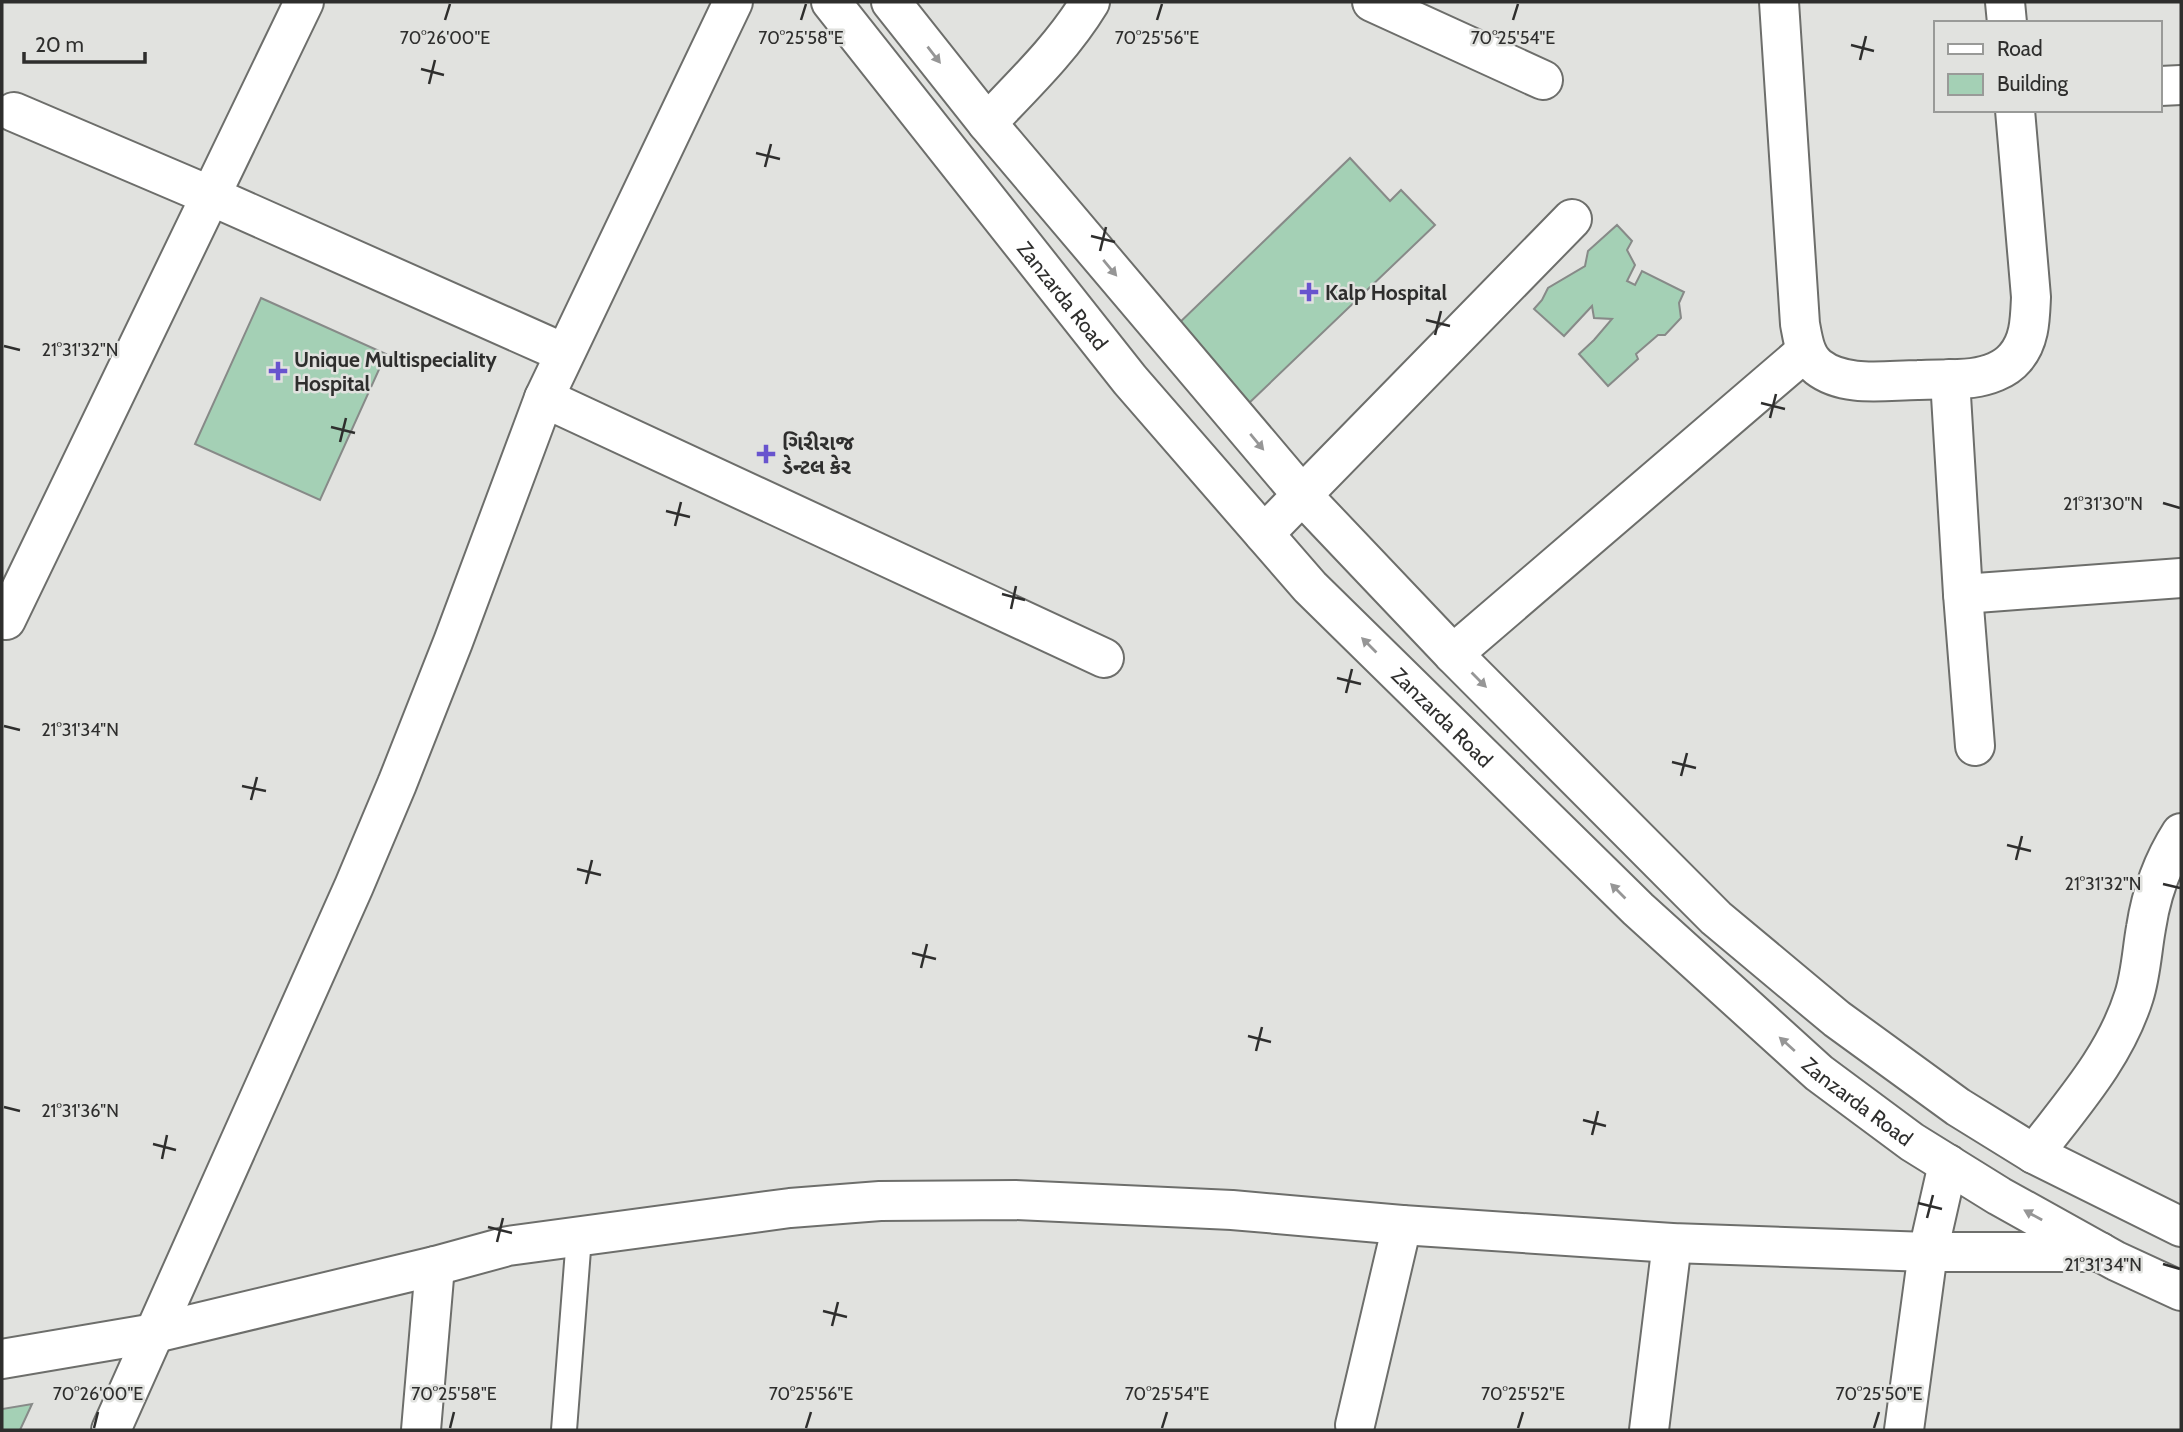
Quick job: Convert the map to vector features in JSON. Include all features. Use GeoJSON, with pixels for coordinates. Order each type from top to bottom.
{"type":"FeatureCollection","features":[{"type":"Feature","properties":{"kind":"street"},"geometry":{"type":"LineString","coordinates":[[6,620],[304,2]]}},
{"type":"Feature","properties":{"kind":"street"},"geometry":{"type":"LineString","coordinates":[[111,1430],[397,784],[544,398],[733,2]]}},
{"type":"Feature","properties":{"kind":"street","name":"Zanzarda Road"},"geometry":{"type":"LineString","coordinates":[[831,2],[1130,380],[1310,587],[1638,909],[1819,1073],[1912,1142],[1999,1196],[2100,1252],[2181,1291]]}},
{"type":"Feature","properties":{"kind":"street"},"geometry":{"type":"LineString","coordinates":[[891,2],[987,122],[1302,495],[1453,654],[1726,927],[1837,1020],[1958,1107],[2034,1154],[2181,1225]]}},
{"type":"Feature","properties":{"kind":"street"},"geometry":{"type":"LineString","coordinates":[[987,122],[1049,59],[1079,21],[1090,2]]}},
{"type":"Feature","properties":{"kind":"street"},"geometry":{"type":"LineString","coordinates":[[1372,2],[1543,80]]}},
{"type":"Feature","properties":{"kind":"street"},"geometry":{"type":"LineString","coordinates":[[1780,2],[1800,324],[1806,351],[1816,366],[1829,374],[1862,380],[1973,378],[1997,372],[2013,361],[2023,347],[2029,327],[2031,297],[2015,112]]}},
{"type":"Feature","properties":{"kind":"street"},"geometry":{"type":"LineString","coordinates":[[2006,2],[2007,21]]}},
{"type":"Feature","properties":{"kind":"street"},"geometry":{"type":"LineString","coordinates":[[2162,86],[2181,85]]}},
{"type":"Feature","properties":{"kind":"street"},"geometry":{"type":"LineString","coordinates":[[14,112],[211,196],[564,353]]}},
{"type":"Feature","properties":{"kind":"street"},"geometry":{"type":"LineString","coordinates":[[1264,534],[1572,219]]}},
{"type":"Feature","properties":{"kind":"street"},"geometry":{"type":"LineString","coordinates":[[1453,654],[1806,351]]}},
{"type":"Feature","properties":{"kind":"street"},"geometry":{"type":"LineString","coordinates":[[1950,379],[1975,746]]}},
{"type":"Feature","properties":{"kind":"street"},"geometry":{"type":"LineString","coordinates":[[544,398],[1104,658]]}},
{"type":"Feature","properties":{"kind":"street"},"geometry":{"type":"LineString","coordinates":[[1963,594],[2181,578]]}},
{"type":"Feature","properties":{"kind":"street"},"geometry":{"type":"LineString","coordinates":[[2034,1154],[2102,1065],[2124,1025],[2135,994],[2146,924],[2156,887],[2167,855],[2181,833]]}},
{"type":"Feature","properties":{"kind":"street"},"geometry":{"type":"LineString","coordinates":[[1905,1430],[1928,1252],[1948,1164]]}},
{"type":"Feature","properties":{"kind":"street"},"geometry":{"type":"LineString","coordinates":[[2,1360],[155,1333],[509,1246],[790,1208],[880,1201],[1015,1200],[1232,1210],[1672,1244],[1928,1252],[2100,1252]]}},
{"type":"Feature","properties":{"kind":"street"},"geometry":{"type":"LineString","coordinates":[[1355,1424],[1402,1225]]}},
{"type":"Feature","properties":{"kind":"street"},"geometry":{"type":"LineString","coordinates":[[1649,1430],[1672,1244]]}},
{"type":"Feature","properties":{"kind":"street"},"geometry":{"type":"LineString","coordinates":[[421,1430],[435,1266]]}},
{"type":"Feature","properties":{"kind":"lane"},"geometry":{"type":"LineString","coordinates":[[564,1430],[579,1237]]}},
{"type":"Feature","properties":{"kind":"building"},"geometry":{"type":"Polygon","coordinates":[[[1350,158],[1390,201],[1401,190],[1435,225],[1248,404],[1175,327],[1350,158]]]}},
{"type":"Feature","properties":{"kind":"building"},"geometry":{"type":"Polygon","coordinates":[[[1617,225],[1632,241],[1627,250],[1635,265],[1627,281],[1635,285],[1642,271],[1684,292],[1679,303],[1681,318],[1665,335],[1658,335],[1636,354],[1638,359],[1608,386],[1579,354],[1612,319],[1594,318],[1592,306],[1564,336],[1534,309],[1548,288],[1585,266],[1588,251],[1617,225]]]}},
{"type":"Feature","properties":{"kind":"building"},"geometry":{"type":"Polygon","coordinates":[[[261,298],[386,354],[320,500],[195,444],[261,298]]]}},
{"type":"Feature","properties":{"kind":"building"},"geometry":{"type":"Polygon","coordinates":[[[32,1404],[20,1430],[2,1430],[2,1409],[32,1404]]]}},
{"type":"Feature","properties":{"kind":"place","name":"Kalp Hospital"},"geometry":{"type":"Point","coordinates":[1309,292]}},
{"type":"Feature","properties":{"kind":"place","name":"Unique Multispeciality Hospital"},"geometry":{"type":"Point","coordinates":[278,371]}},
{"type":"Feature","properties":{"kind":"place","name":"ગિરીરાજ ડેન્ટલ કેર"},"geometry":{"type":"Point","coordinates":[766,454]}}]}
